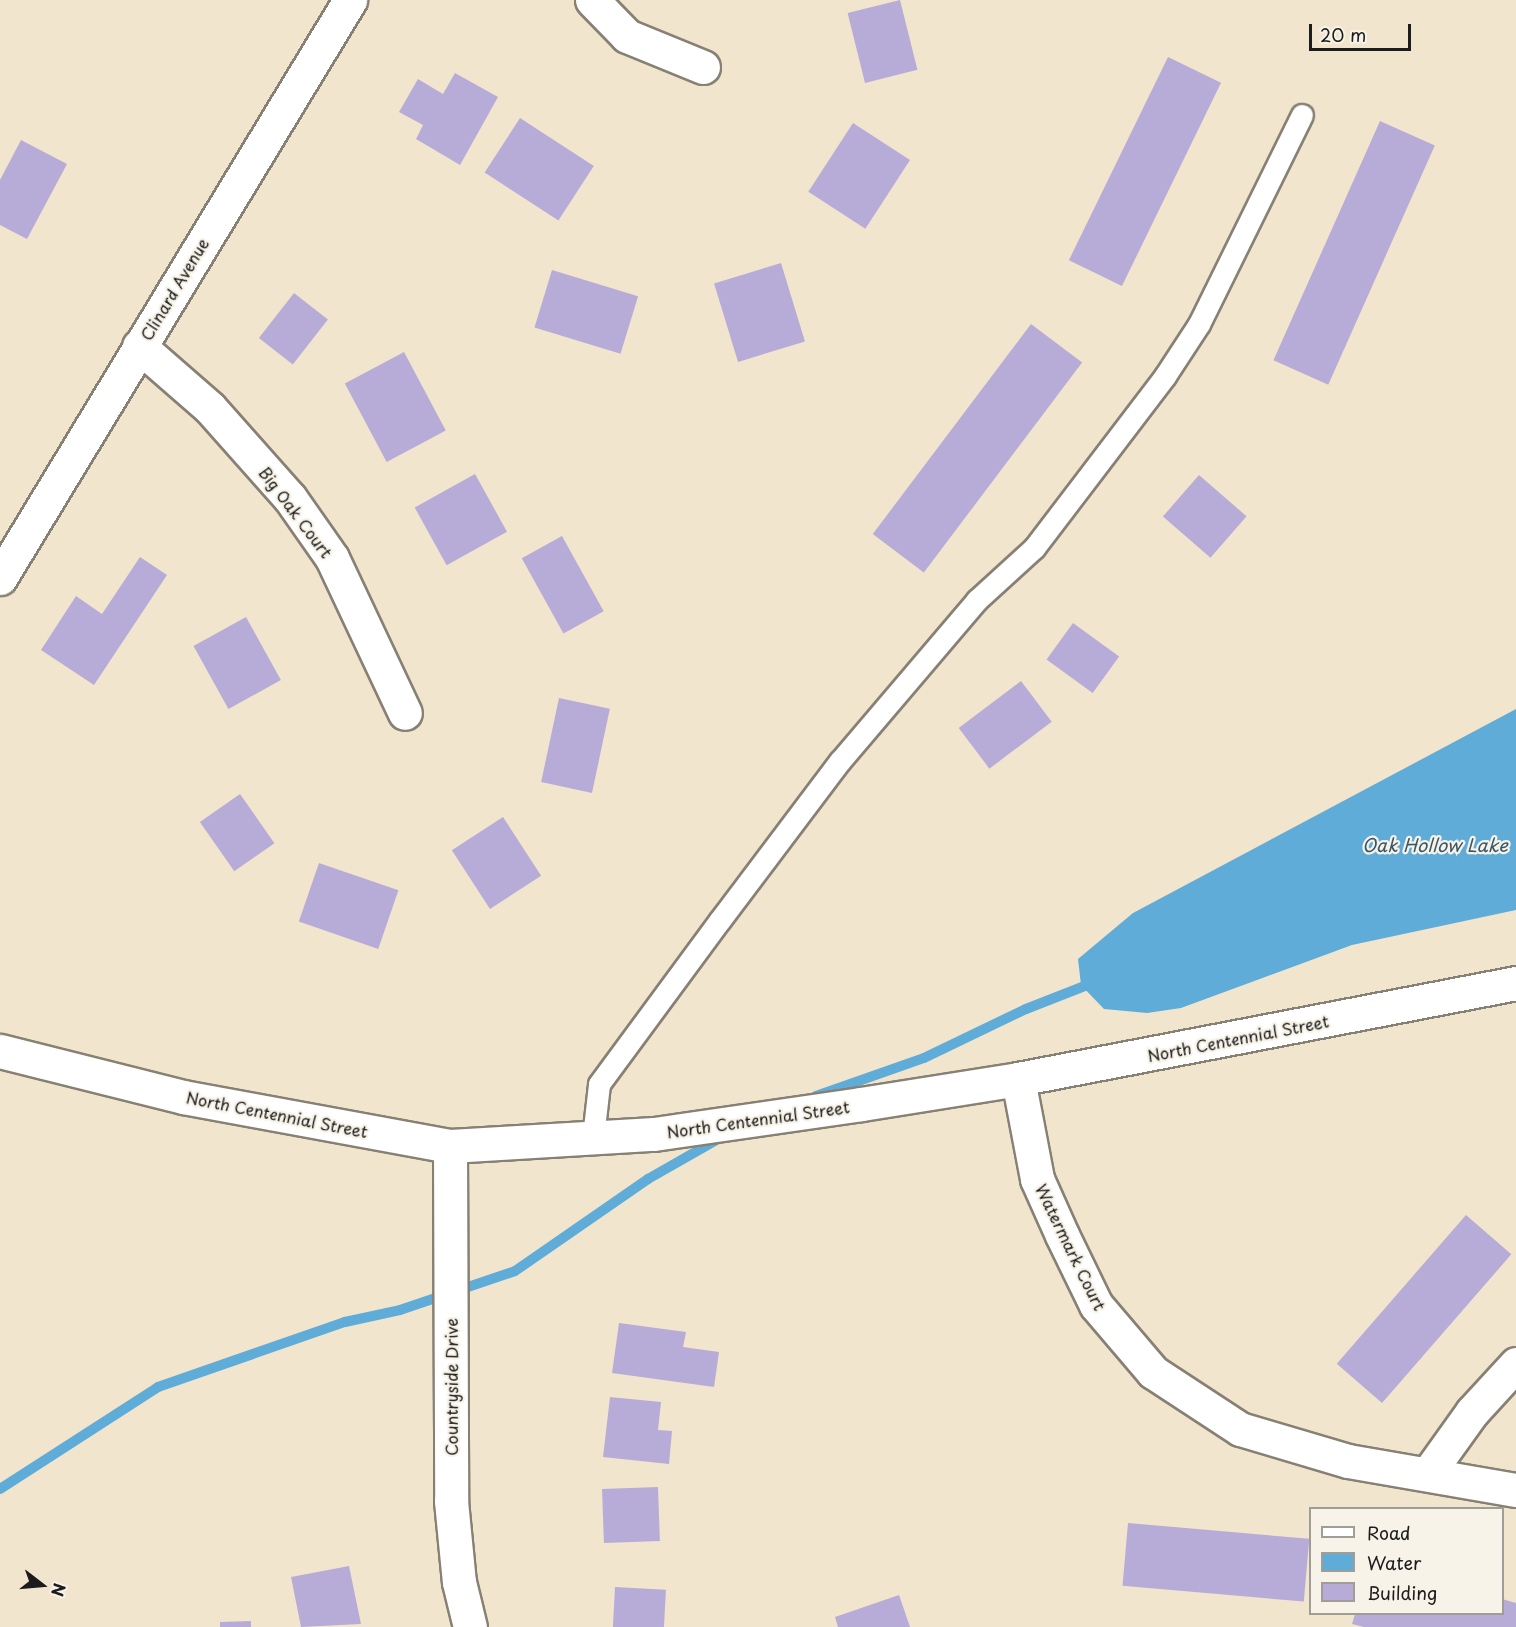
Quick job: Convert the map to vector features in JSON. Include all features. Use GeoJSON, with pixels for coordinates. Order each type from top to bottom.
{"type":"FeatureCollection","features":[{"type":"Feature","properties":{"kind":"street","name":"Clinard Avenue"},"geometry":{"type":"LineString","coordinates":[[0,578],[350,0]]}},
{"type":"Feature","properties":{"kind":"street"},"geometry":{"type":"LineString","coordinates":[[592,0],[627,36],[703,68]]}},
{"type":"Feature","properties":{"kind":"street","name":"Big Oak Court"},"geometry":{"type":"LineString","coordinates":[[139,346],[210,408],[302,515],[332,558],[405,713]]}},
{"type":"Feature","properties":{"kind":"street","name":"North Centennial Street"},"geometry":{"type":"LineString","coordinates":[[0,1051],[183,1097],[450,1146],[654,1134],[1018,1079],[1516,983]]}},
{"type":"Feature","properties":{"kind":"street","name":"Watermark Court"},"geometry":{"type":"LineString","coordinates":[[1018,1079],[1037,1179],[1062,1235],[1096,1305],[1153,1372],[1240,1429],[1348,1461],[1429,1472],[1516,1490]]}},
{"type":"Feature","properties":{"kind":"street","name":"Countryside Drive"},"geometry":{"type":"LineString","coordinates":[[450,1146],[451,1501],[459,1582],[470,1627]]}},
{"type":"Feature","properties":{"kind":"street"},"geometry":{"type":"LineString","coordinates":[[1429,1472],[1472,1412],[1516,1364]]}},
{"type":"Feature","properties":{"kind":"lane"},"geometry":{"type":"LineString","coordinates":[[593,1137],[599,1084],[720,920],[840,761],[977,600],[1034,548],[1165,376],[1204,314],[1302,115]]}},
{"type":"Feature","properties":{"kind":"water","name":"Oak Hollow Lake"},"geometry":{"type":"Polygon","coordinates":[[[1516,709],[1516,910],[1352,945],[1181,1008],[1147,1013],[1104,1009],[1081,985],[1078,959],[1133,913],[1516,709]]]}},
{"type":"Feature","properties":{"kind":"building"},"geometry":{"type":"Polygon","coordinates":[[[900,0],[917,70],[865,83],[848,13],[900,0]]]}},
{"type":"Feature","properties":{"kind":"building"},"geometry":{"type":"Polygon","coordinates":[[[1168,57],[1221,83],[1122,286],[1069,260],[1168,57]]]}},
{"type":"Feature","properties":{"kind":"building"},"geometry":{"type":"Polygon","coordinates":[[[455,73],[498,97],[460,165],[416,139],[423,125],[399,112],[418,79],[443,94],[455,73]]]}},
{"type":"Feature","properties":{"kind":"building"},"geometry":{"type":"Polygon","coordinates":[[[520,118],[594,166],[558,220],[485,173],[520,118]]]}},
{"type":"Feature","properties":{"kind":"building"},"geometry":{"type":"Polygon","coordinates":[[[1380,121],[1435,145],[1328,385],[1273,360],[1380,121]]]}},
{"type":"Feature","properties":{"kind":"building"},"geometry":{"type":"Polygon","coordinates":[[[853,123],[910,160],[865,229],[808,192],[853,123]]]}},
{"type":"Feature","properties":{"kind":"building"},"geometry":{"type":"Polygon","coordinates":[[[21,140],[67,164],[27,239],[0,225],[0,180],[21,140]]]}},
{"type":"Feature","properties":{"kind":"building"},"geometry":{"type":"Polygon","coordinates":[[[781,263],[805,341],[738,362],[714,283],[781,263]]]}},
{"type":"Feature","properties":{"kind":"building"},"geometry":{"type":"Polygon","coordinates":[[[552,270],[638,296],[621,354],[534,327],[552,270]]]}},
{"type":"Feature","properties":{"kind":"building"},"geometry":{"type":"Polygon","coordinates":[[[294,293],[328,319],[293,364],[259,338],[294,293]]]}},
{"type":"Feature","properties":{"kind":"building"},"geometry":{"type":"Polygon","coordinates":[[[1031,324],[1082,363],[924,573],[873,534],[1031,324]]]}},
{"type":"Feature","properties":{"kind":"building"},"geometry":{"type":"Polygon","coordinates":[[[404,352],[446,431],[387,462],[345,383],[404,352]]]}},
{"type":"Feature","properties":{"kind":"building"},"geometry":{"type":"Polygon","coordinates":[[[475,474],[507,532],[447,565],[415,507],[475,474]]]}},
{"type":"Feature","properties":{"kind":"building"},"geometry":{"type":"Polygon","coordinates":[[[1199,475],[1247,516],[1210,558],[1163,517],[1199,475]]]}},
{"type":"Feature","properties":{"kind":"building"},"geometry":{"type":"Polygon","coordinates":[[[562,536],[604,611],[563,634],[522,558],[562,536]]]}},
{"type":"Feature","properties":{"kind":"building"},"geometry":{"type":"Polygon","coordinates":[[[140,557],[167,575],[94,685],[41,650],[76,596],[102,614],[140,557]]]}},
{"type":"Feature","properties":{"kind":"building"},"geometry":{"type":"Polygon","coordinates":[[[246,617],[281,680],[228,709],[194,646],[246,617]]]}},
{"type":"Feature","properties":{"kind":"building"},"geometry":{"type":"Polygon","coordinates":[[[1073,623],[1119,657],[1093,693],[1047,659],[1073,623]]]}},
{"type":"Feature","properties":{"kind":"building"},"geometry":{"type":"Polygon","coordinates":[[[1021,681],[1052,722],[989,769],[959,728],[1021,681]]]}},
{"type":"Feature","properties":{"kind":"building"},"geometry":{"type":"Polygon","coordinates":[[[559,698],[610,709],[592,793],[541,782],[559,698]]]}},
{"type":"Feature","properties":{"kind":"building"},"geometry":{"type":"Polygon","coordinates":[[[240,794],[274,843],[234,871],[200,822],[240,794]]]}},
{"type":"Feature","properties":{"kind":"building"},"geometry":{"type":"Polygon","coordinates":[[[503,817],[541,876],[490,909],[452,850],[503,817]]]}},
{"type":"Feature","properties":{"kind":"building"},"geometry":{"type":"Polygon","coordinates":[[[319,863],[398,890],[378,949],[299,922],[319,863]]]}},
{"type":"Feature","properties":{"kind":"building"},"geometry":{"type":"Polygon","coordinates":[[[1466,1215],[1511,1254],[1382,1403],[1337,1364],[1466,1215]]]}},
{"type":"Feature","properties":{"kind":"building"},"geometry":{"type":"Polygon","coordinates":[[[619,1323],[686,1332],[683,1347],[719,1352],[714,1387],[612,1373],[619,1323]]]}},
{"type":"Feature","properties":{"kind":"building"},"geometry":{"type":"Polygon","coordinates":[[[610,1397],[661,1402],[658,1430],[672,1431],[669,1464],[603,1457],[610,1397]]]}},
{"type":"Feature","properties":{"kind":"building"},"geometry":{"type":"Polygon","coordinates":[[[658,1487],[660,1541],[604,1543],[602,1489],[658,1487]]]}},
{"type":"Feature","properties":{"kind":"building"},"geometry":{"type":"Polygon","coordinates":[[[1128,1523],[1309,1539],[1304,1602],[1123,1586],[1128,1523]]]}},
{"type":"Feature","properties":{"kind":"building"},"geometry":{"type":"Polygon","coordinates":[[[349,1566],[361,1624],[301,1627],[291,1577],[349,1566]]]}},
{"type":"Feature","properties":{"kind":"building"},"geometry":{"type":"Polygon","coordinates":[[[615,1587],[666,1590],[664,1627],[613,1627],[615,1587]]]}},
{"type":"Feature","properties":{"kind":"building"},"geometry":{"type":"Polygon","coordinates":[[[899,1595],[910,1627],[838,1627],[835,1617],[899,1595]]]}},
{"type":"Feature","properties":{"kind":"building"},"geometry":{"type":"Polygon","coordinates":[[[1504,1600],[1516,1603],[1516,1627],[1364,1627],[1352,1624],[1355,1615],[1504,1615],[1504,1600]]]}},
{"type":"Feature","properties":{"kind":"building"},"geometry":{"type":"Polygon","coordinates":[[[251,1621],[251,1627],[220,1627],[220,1622],[251,1621]]]}},
{"type":"Feature","properties":{"kind":"waterway"},"geometry":{"type":"LineString","coordinates":[[816,1096],[924,1058],[1026,1009],[1095,982]]}},
{"type":"Feature","properties":{"kind":"waterway"},"geometry":{"type":"LineString","coordinates":[[0,1489],[158,1387],[345,1322],[400,1310],[515,1271],[648,1179],[725,1135]]}}]}
